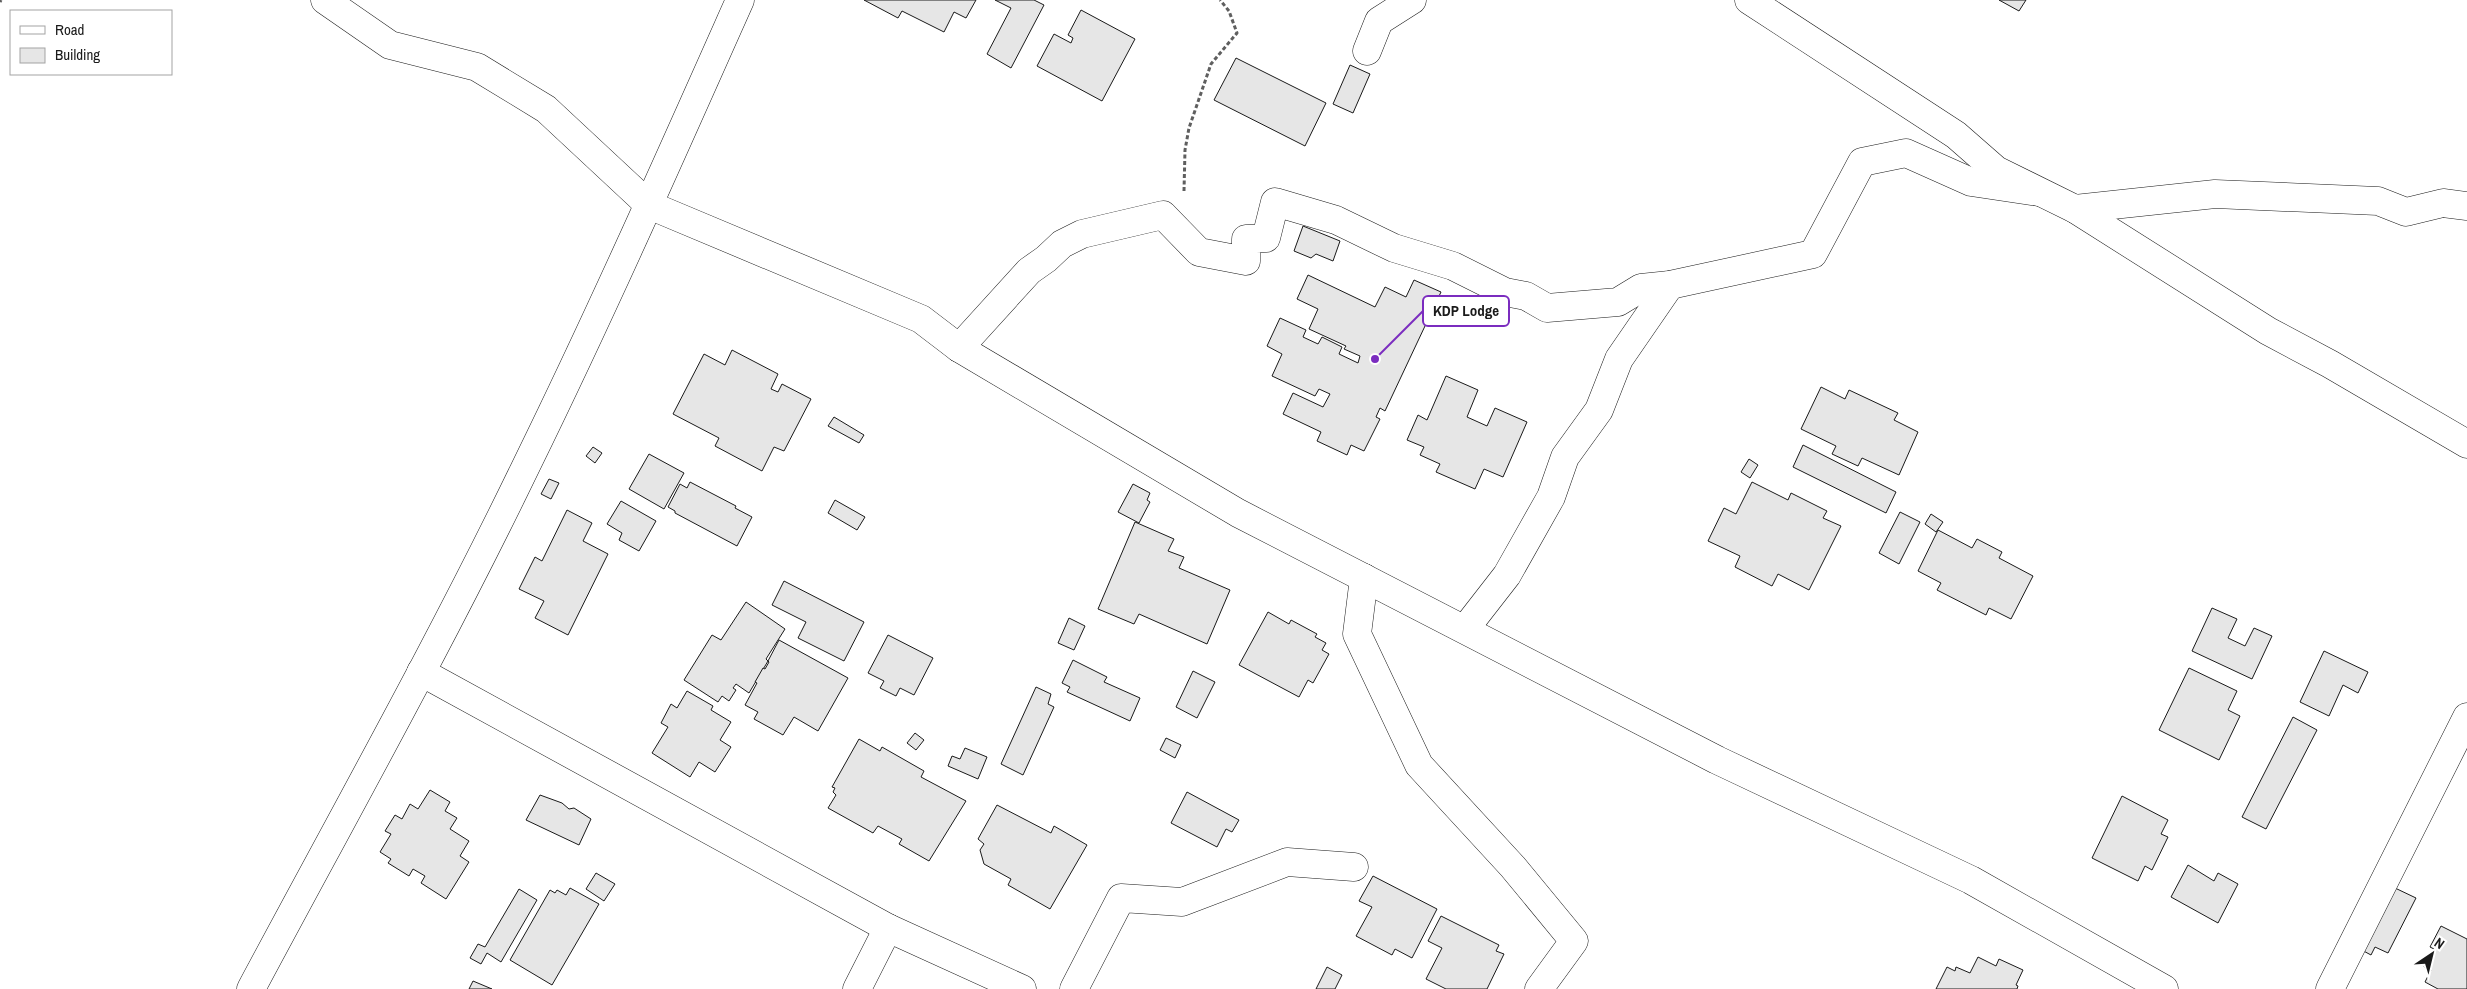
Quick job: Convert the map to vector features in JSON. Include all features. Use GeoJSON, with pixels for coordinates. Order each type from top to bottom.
{"type":"FeatureCollection","features":[{"type":"Feature","properties":{"kind":"street"},"geometry":{"type":"LineString","coordinates":[[325,0],[390,45],[477,67],[546,109],[649,206],[921,319],[958,348],[1238,512],[1717,760],[1971,880],[2164,989]]}},
{"type":"Feature","properties":{"kind":"street"},"geometry":{"type":"LineString","coordinates":[[251,989],[421,672],[527,465],[649,206],[740,0]]}},
{"type":"Feature","properties":{"kind":"street"},"geometry":{"type":"LineString","coordinates":[[1367,51],[1379,21],[1412,0]]}},
{"type":"Feature","properties":{"kind":"street"},"geometry":{"type":"LineString","coordinates":[[1749,0],[1956,135],[1996,170],[2075,209],[2268,331],[2346,373],[2467,444]]}},
{"type":"Feature","properties":{"kind":"street"},"geometry":{"type":"LineString","coordinates":[[958,348],[1028,271],[1046,260],[1062,244],[1082,234],[1164,215],[1199,252],[1246,261],[1246,239],[1266,238],[1275,202],[1336,220],[1394,248],[1453,266],[1505,292],[1526,296],[1547,308],[1618,302],[1641,288],[1670,285],[1813,254],[1862,162],[1906,153],[1971,182],[2039,192]]}},
{"type":"Feature","properties":{"kind":"street"},"geometry":{"type":"LineString","coordinates":[[2075,209],[2215,194],[2378,201],[2406,212],[2443,203],[2467,206]]}},
{"type":"Feature","properties":{"kind":"street"},"geometry":{"type":"LineString","coordinates":[[1465,629],[1491,598],[1515,562],[1551,496],[1565,457],[1600,410],[1619,359],[1670,285]]}},
{"type":"Feature","properties":{"kind":"street"},"geometry":{"type":"LineString","coordinates":[[1364,578],[1358,634],[1419,764],[1513,867],[1574,941],[1539,989]]}},
{"type":"Feature","properties":{"kind":"street"},"geometry":{"type":"LineString","coordinates":[[421,672],[888,928],[1022,989]]}},
{"type":"Feature","properties":{"kind":"street"},"geometry":{"type":"LineString","coordinates":[[2330,989],[2467,717]]}},
{"type":"Feature","properties":{"kind":"street"},"geometry":{"type":"LineString","coordinates":[[1074,989],[1121,898],[1182,902],[1287,862],[1354,867]]}},
{"type":"Feature","properties":{"kind":"street"},"geometry":{"type":"LineString","coordinates":[[857,989],[888,928]]}},
{"type":"Feature","properties":{"kind":"path"},"geometry":{"type":"LineString","coordinates":[[1164,215],[1184,192],[1185,150],[1190,128],[1211,64],[1237,33],[1229,11],[1220,0]]}},
{"type":"Feature","properties":{"kind":"building"},"geometry":{"type":"Polygon","coordinates":[[[864,0],[976,0],[966,18],[954,12],[944,32],[902,11],[898,18],[864,0]]]}},
{"type":"Feature","properties":{"kind":"building"},"geometry":{"type":"Polygon","coordinates":[[[995,0],[1034,0],[1044,5],[1011,68],[987,54],[1011,8],[995,0]]]}},
{"type":"Feature","properties":{"kind":"building"},"geometry":{"type":"Polygon","coordinates":[[[1999,0],[2026,0],[2019,11],[1999,0]]]}},
{"type":"Feature","properties":{"kind":"building"},"geometry":{"type":"Polygon","coordinates":[[[1081,10],[1135,39],[1102,101],[1037,66],[1054,34],[1071,43],[1073,38],[1068,35],[1081,10]]]}},
{"type":"Feature","properties":{"kind":"building"},"geometry":{"type":"Polygon","coordinates":[[[1236,58],[1326,103],[1305,146],[1214,100],[1236,58]]]}},
{"type":"Feature","properties":{"kind":"building"},"geometry":{"type":"Polygon","coordinates":[[[1350,65],[1370,74],[1353,113],[1333,104],[1350,65]]]}},
{"type":"Feature","properties":{"kind":"building"},"geometry":{"type":"Polygon","coordinates":[[[1303,226],[1340,241],[1333,261],[1316,254],[1311,258],[1294,251],[1303,226]]]}},
{"type":"Feature","properties":{"kind":"building"},"geometry":{"type":"Polygon","coordinates":[[[1308,275],[1375,307],[1385,287],[1406,297],[1414,280],[1441,292],[1385,411],[1380,408],[1376,417],[1380,419],[1364,451],[1351,445],[1347,455],[1317,441],[1321,432],[1283,414],[1293,393],[1323,407],[1330,394],[1319,389],[1315,396],[1272,376],[1282,354],[1267,346],[1280,318],[1306,330],[1303,337],[1318,344],[1322,337],[1342,347],[1339,354],[1358,363],[1360,356],[1344,349],[1346,346],[1309,329],[1318,309],[1297,299],[1308,275]]]}},
{"type":"Feature","properties":{"kind":"building"},"geometry":{"type":"Polygon","coordinates":[[[732,350],[778,374],[771,389],[778,392],[782,384],[811,399],[784,451],[774,447],[762,471],[715,446],[719,438],[673,414],[704,354],[725,365],[732,350]]]}},
{"type":"Feature","properties":{"kind":"building"},"geometry":{"type":"Polygon","coordinates":[[[1446,376],[1478,390],[1467,417],[1487,426],[1495,408],[1527,422],[1503,477],[1484,469],[1475,489],[1436,472],[1440,464],[1420,455],[1424,447],[1407,440],[1418,415],[1427,420],[1446,376]]]}},
{"type":"Feature","properties":{"kind":"building"},"geometry":{"type":"Polygon","coordinates":[[[1821,387],[1845,399],[1849,390],[1898,413],[1894,420],[1918,432],[1899,475],[1862,458],[1858,466],[1832,454],[1836,446],[1801,429],[1821,387]]]}},
{"type":"Feature","properties":{"kind":"building"},"geometry":{"type":"Polygon","coordinates":[[[834,417],[864,435],[859,443],[828,426],[834,417]]]}},
{"type":"Feature","properties":{"kind":"building"},"geometry":{"type":"Polygon","coordinates":[[[1803,445],[1896,492],[1886,513],[1793,467],[1803,445]]]}},
{"type":"Feature","properties":{"kind":"building"},"geometry":{"type":"Polygon","coordinates":[[[593,447],[602,453],[595,463],[586,456],[593,447]]]}},
{"type":"Feature","properties":{"kind":"building"},"geometry":{"type":"Polygon","coordinates":[[[649,454],[684,473],[664,509],[629,489],[649,454]]]}},
{"type":"Feature","properties":{"kind":"building"},"geometry":{"type":"Polygon","coordinates":[[[1749,459],[1758,465],[1750,478],[1741,472],[1749,459]]]}},
{"type":"Feature","properties":{"kind":"building"},"geometry":{"type":"Polygon","coordinates":[[[549,479],[559,483],[551,499],[541,494],[549,479]]]}},
{"type":"Feature","properties":{"kind":"building"},"geometry":{"type":"Polygon","coordinates":[[[690,482],[736,506],[735,508],[752,517],[737,546],[675,513],[675,511],[668,507],[680,484],[687,488],[690,482]]]}},
{"type":"Feature","properties":{"kind":"building"},"geometry":{"type":"Polygon","coordinates":[[[1752,482],[1788,500],[1791,493],[1827,511],[1823,518],[1841,526],[1809,590],[1778,574],[1772,586],[1735,567],[1740,556],[1708,541],[1724,508],[1736,514],[1752,482]]]}},
{"type":"Feature","properties":{"kind":"building"},"geometry":{"type":"Polygon","coordinates":[[[1133,484],[1150,493],[1147,500],[1150,502],[1139,523],[1118,512],[1133,484]]]}},
{"type":"Feature","properties":{"kind":"building"},"geometry":{"type":"Polygon","coordinates":[[[835,500],[865,517],[857,530],[828,513],[835,500]]]}},
{"type":"Feature","properties":{"kind":"building"},"geometry":{"type":"Polygon","coordinates":[[[621,501],[656,521],[639,551],[619,540],[622,533],[607,524],[621,501]]]}},
{"type":"Feature","properties":{"kind":"building"},"geometry":{"type":"Polygon","coordinates":[[[567,510],[592,523],[583,541],[608,554],[568,635],[535,618],[544,601],[519,589],[535,557],[542,561],[567,510]]]}},
{"type":"Feature","properties":{"kind":"building"},"geometry":{"type":"Polygon","coordinates":[[[1900,512],[1920,522],[1899,564],[1879,553],[1900,512]]]}},
{"type":"Feature","properties":{"kind":"building"},"geometry":{"type":"Polygon","coordinates":[[[1931,514],[1943,522],[1936,532],[1925,524],[1931,514]]]}},
{"type":"Feature","properties":{"kind":"building"},"geometry":{"type":"Polygon","coordinates":[[[1135,522],[1174,539],[1168,551],[1184,557],[1179,568],[1230,590],[1207,644],[1139,614],[1134,624],[1098,609],[1135,522]]]}},
{"type":"Feature","properties":{"kind":"building"},"geometry":{"type":"Polygon","coordinates":[[[1938,530],[1972,548],[1977,539],[2002,552],[1999,558],[2033,576],[2011,619],[1989,608],[1986,615],[1937,590],[1941,583],[1918,571],[1938,530]]]}},
{"type":"Feature","properties":{"kind":"building"},"geometry":{"type":"Polygon","coordinates":[[[784,581],[864,622],[844,661],[798,638],[806,622],[772,605],[784,581]]]}},
{"type":"Feature","properties":{"kind":"building"},"geometry":{"type":"Polygon","coordinates":[[[746,602],[785,629],[766,659],[768,661],[749,693],[736,684],[733,688],[736,690],[729,701],[722,696],[718,702],[684,680],[712,635],[721,640],[746,602]]]}},
{"type":"Feature","properties":{"kind":"building"},"geometry":{"type":"Polygon","coordinates":[[[2212,608],[2237,619],[2228,638],[2245,646],[2254,628],[2272,636],[2252,679],[2192,651],[2212,608]]]}},
{"type":"Feature","properties":{"kind":"building"},"geometry":{"type":"Polygon","coordinates":[[[1268,612],[1289,624],[1291,620],[1317,634],[1315,637],[1326,643],[1322,650],[1329,654],[1313,683],[1308,680],[1299,697],[1239,665],[1268,612]]]}},
{"type":"Feature","properties":{"kind":"building"},"geometry":{"type":"Polygon","coordinates":[[[1069,618],[1085,626],[1074,650],[1058,643],[1069,618]]]}},
{"type":"Feature","properties":{"kind":"building"},"geometry":{"type":"Polygon","coordinates":[[[888,635],[933,658],[914,695],[900,688],[896,696],[880,688],[884,681],[868,673],[888,635]]]}},
{"type":"Feature","properties":{"kind":"building"},"geometry":{"type":"Polygon","coordinates":[[[779,640],[848,678],[818,731],[794,717],[783,735],[754,719],[758,712],[745,705],[757,683],[755,682],[769,662],[779,640]]]}},
{"type":"Feature","properties":{"kind":"building"},"geometry":{"type":"Polygon","coordinates":[[[2324,651],[2368,672],[2358,693],[2343,685],[2329,716],[2300,702],[2324,651]]]}},
{"type":"Feature","properties":{"kind":"building"},"geometry":{"type":"Polygon","coordinates":[[[1073,660],[1107,677],[1104,682],[1140,698],[1130,721],[1067,692],[1070,687],[1062,683],[1073,660]]]}},
{"type":"Feature","properties":{"kind":"building"},"geometry":{"type":"Polygon","coordinates":[[[2189,668],[2237,691],[2228,710],[2240,716],[2219,760],[2159,730],[2189,668]]]}},
{"type":"Feature","properties":{"kind":"building"},"geometry":{"type":"Polygon","coordinates":[[[1193,671],[1215,682],[1197,718],[1176,707],[1193,671]]]}},
{"type":"Feature","properties":{"kind":"building"},"geometry":{"type":"Polygon","coordinates":[[[1036,687],[1051,694],[1048,704],[1054,707],[1023,775],[1001,764],[1036,687]]]}},
{"type":"Feature","properties":{"kind":"building"},"geometry":{"type":"Polygon","coordinates":[[[687,691],[713,706],[711,710],[731,722],[720,740],[731,747],[715,772],[699,762],[690,777],[652,753],[668,727],[661,723],[671,704],[677,708],[687,691]]]}},
{"type":"Feature","properties":{"kind":"building"},"geometry":{"type":"Polygon","coordinates":[[[2293,717],[2317,730],[2266,829],[2242,817],[2293,717]]]}},
{"type":"Feature","properties":{"kind":"building"},"geometry":{"type":"Polygon","coordinates":[[[915,733],[924,740],[916,750],[907,743],[915,733]]]}},
{"type":"Feature","properties":{"kind":"building"},"geometry":{"type":"Polygon","coordinates":[[[1166,738],[1181,745],[1175,758],[1160,750],[1166,738]]]}},
{"type":"Feature","properties":{"kind":"building"},"geometry":{"type":"Polygon","coordinates":[[[859,739],[880,751],[882,747],[924,771],[921,777],[966,801],[929,861],[899,844],[902,839],[878,826],[873,833],[828,808],[836,795],[833,792],[835,788],[832,787],[859,739]]]}},
{"type":"Feature","properties":{"kind":"building"},"geometry":{"type":"Polygon","coordinates":[[[965,748],[987,757],[978,779],[948,766],[952,756],[960,759],[965,748]]]}},
{"type":"Feature","properties":{"kind":"building"},"geometry":{"type":"Polygon","coordinates":[[[430,790],[450,802],[445,811],[457,818],[450,829],[469,841],[460,856],[469,862],[446,899],[421,883],[425,876],[413,869],[409,876],[388,863],[391,859],[380,852],[391,834],[385,831],[395,815],[402,819],[410,804],[418,809],[430,790]]]}},
{"type":"Feature","properties":{"kind":"building"},"geometry":{"type":"Polygon","coordinates":[[[1187,792],[1239,820],[1232,832],[1226,829],[1217,847],[1171,823],[1187,792]]]}},
{"type":"Feature","properties":{"kind":"building"},"geometry":{"type":"Polygon","coordinates":[[[540,795],[562,803],[569,809],[574,808],[591,819],[579,845],[526,820],[540,795]]]}},
{"type":"Feature","properties":{"kind":"building"},"geometry":{"type":"Polygon","coordinates":[[[2122,796],[2168,820],[2161,834],[2168,837],[2152,870],[2145,866],[2138,881],[2092,858],[2122,796]]]}},
{"type":"Feature","properties":{"kind":"building"},"geometry":{"type":"Polygon","coordinates":[[[997,805],[1051,833],[1054,826],[1087,845],[1050,909],[1008,885],[1011,879],[984,864],[980,850],[984,844],[978,839],[997,805]]]}},
{"type":"Feature","properties":{"kind":"building"},"geometry":{"type":"Polygon","coordinates":[[[2188,865],[2214,881],[2218,873],[2238,884],[2218,923],[2171,897],[2188,865]]]}},
{"type":"Feature","properties":{"kind":"building"},"geometry":{"type":"Polygon","coordinates":[[[596,873],[615,884],[604,901],[586,889],[596,873]]]}},
{"type":"Feature","properties":{"kind":"building"},"geometry":{"type":"Polygon","coordinates":[[[1373,876],[1437,909],[1412,958],[1395,949],[1392,955],[1356,936],[1372,907],[1359,901],[1373,876]]]}},
{"type":"Feature","properties":{"kind":"building"},"geometry":{"type":"Polygon","coordinates":[[[570,888],[599,904],[552,985],[510,960],[550,890],[555,893],[557,890],[566,895],[570,888]]]}},
{"type":"Feature","properties":{"kind":"building"},"geometry":{"type":"Polygon","coordinates":[[[2395,888],[2416,898],[2388,953],[2375,947],[2371,955],[2358,948],[2395,888]]]}},
{"type":"Feature","properties":{"kind":"building"},"geometry":{"type":"Polygon","coordinates":[[[519,889],[537,900],[501,962],[487,953],[481,964],[470,958],[478,944],[485,947],[519,889]]]}},
{"type":"Feature","properties":{"kind":"building"},"geometry":{"type":"Polygon","coordinates":[[[1441,916],[1499,945],[1496,951],[1504,954],[1487,989],[1446,989],[1426,979],[1442,948],[1428,941],[1441,916]]]}},
{"type":"Feature","properties":{"kind":"building"},"geometry":{"type":"Polygon","coordinates":[[[2441,926],[2467,939],[2467,989],[2438,989],[2425,982],[2431,970],[2424,967],[2434,949],[2430,947],[2441,926]]]}},
{"type":"Feature","properties":{"kind":"building"},"geometry":{"type":"Polygon","coordinates":[[[1978,957],[1996,966],[1999,959],[2023,970],[2016,985],[2018,986],[2017,989],[1936,989],[1947,967],[1955,971],[1956,967],[1970,973],[1978,957]]]}},
{"type":"Feature","properties":{"kind":"building"},"geometry":{"type":"Polygon","coordinates":[[[1327,967],[1342,975],[1335,989],[1316,989],[1327,967]]]}},
{"type":"Feature","properties":{"kind":"building"},"geometry":{"type":"Polygon","coordinates":[[[473,981],[492,989],[469,989],[473,981]]]}},
{"type":"Feature","properties":{"kind":"place","name":"KDP Lodge"},"geometry":{"type":"Point","coordinates":[1375,359]}}]}
